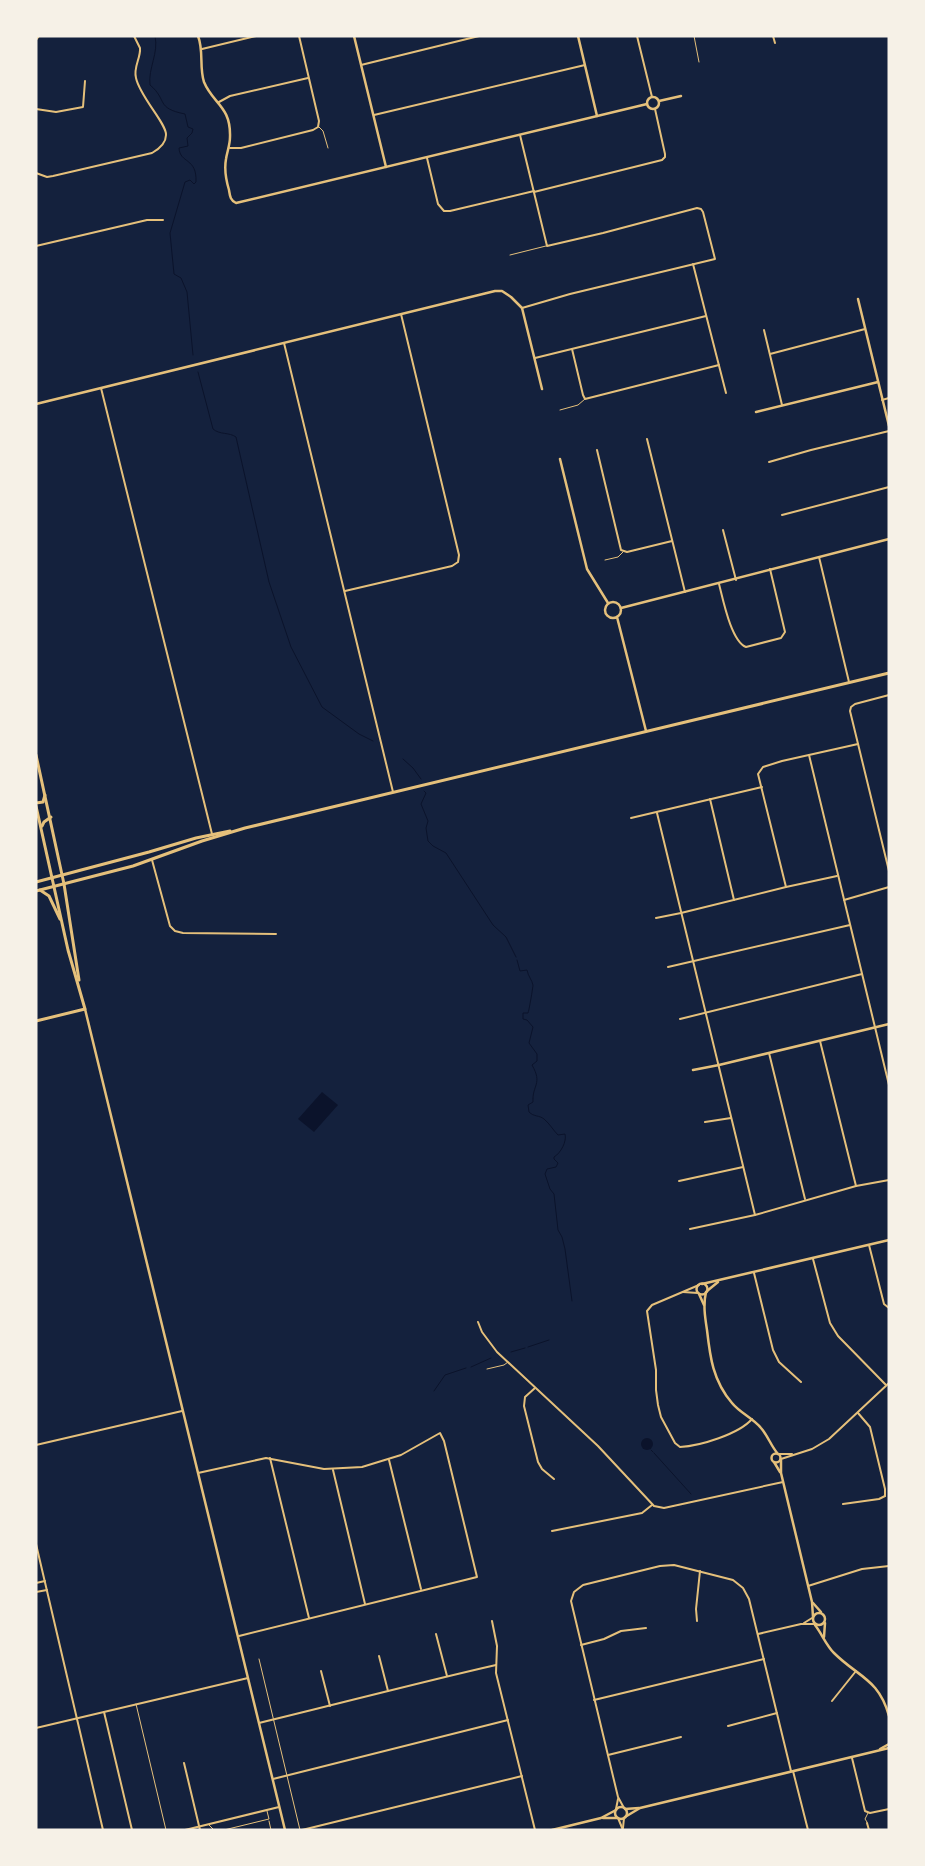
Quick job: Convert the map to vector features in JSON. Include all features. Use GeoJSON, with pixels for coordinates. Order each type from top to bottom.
{"type":"FeatureCollection","features":[{"type":"Feature","properties":{"kind":"main road"},"geometry":{"type":"LineString","coordinates":[[36,882],[212,836],[889,673]]}},
{"type":"Feature","properties":{"kind":"main road"},"geometry":{"type":"LineString","coordinates":[[36,755],[51,817],[64,884],[80,990]]}},
{"type":"Feature","properties":{"kind":"main road"},"geometry":{"type":"LineString","coordinates":[[36,1021],[85,1009],[70,956],[36,804],[43,801],[45,792]]}},
{"type":"Feature","properties":{"kind":"main road"},"geometry":{"type":"LineString","coordinates":[[41,827],[51,817]]}},
{"type":"Feature","properties":{"kind":"main road"},"geometry":{"type":"LineString","coordinates":[[38,891],[152,860],[212,836]]}},
{"type":"Feature","properties":{"kind":"main road"},"geometry":{"type":"LineString","coordinates":[[149,852],[152,860]]}},
{"type":"Feature","properties":{"kind":"main road"},"geometry":{"type":"LineString","coordinates":[[38,891],[46,893],[51,899],[63,925]]}},
{"type":"Feature","properties":{"kind":"street"},"geometry":{"type":"LineString","coordinates":[[36,40],[39,36]]}},
{"type":"Feature","properties":{"kind":"street"},"geometry":{"type":"LineString","coordinates":[[36,173],[49,177],[152,153],[160,149],[166,135],[163,125],[140,91],[135,70],[140,48],[134,36]]}},
{"type":"Feature","properties":{"kind":"street"},"geometry":{"type":"LineString","coordinates":[[198,36],[202,49],[204,79],[208,89],[225,112],[229,125],[229,148],[225,162],[226,178],[231,199],[236,203],[647,104]]}},
{"type":"Feature","properties":{"kind":"street"},"geometry":{"type":"LineString","coordinates":[[202,49],[256,36]]}},
{"type":"Feature","properties":{"kind":"street"},"geometry":{"type":"LineString","coordinates":[[229,148],[238,148],[311,131],[318,127],[319,121],[299,36]]}},
{"type":"Feature","properties":{"kind":"street"},"geometry":{"type":"LineString","coordinates":[[354,36],[386,167]]}},
{"type":"Feature","properties":{"kind":"street"},"geometry":{"type":"LineString","coordinates":[[361,65],[479,36]]}},
{"type":"Feature","properties":{"kind":"street"},"geometry":{"type":"LineString","coordinates":[[578,36],[597,116]]}},
{"type":"Feature","properties":{"kind":"street"},"geometry":{"type":"LineString","coordinates":[[637,36],[652,97]]}},
{"type":"Feature","properties":{"kind":"street"},"geometry":{"type":"LineString","coordinates":[[773,36],[774,43]]}},
{"type":"Feature","properties":{"kind":"street"},"geometry":{"type":"LineString","coordinates":[[374,116],[585,64]]}},
{"type":"Feature","properties":{"kind":"street"},"geometry":{"type":"LineString","coordinates":[[219,102],[228,97],[308,78]]}},
{"type":"Feature","properties":{"kind":"street"},"geometry":{"type":"LineString","coordinates":[[36,109],[56,112],[83,107],[85,82]]}},
{"type":"Feature","properties":{"kind":"street"},"geometry":{"type":"LineString","coordinates":[[659,101],[681,96]]}},
{"type":"Feature","properties":{"kind":"street"},"geometry":{"type":"LineString","coordinates":[[652,97],[656,97],[659,101]]}},
{"type":"Feature","properties":{"kind":"street"},"geometry":{"type":"LineString","coordinates":[[647,104],[648,99],[652,97]]}},
{"type":"Feature","properties":{"kind":"street"},"geometry":{"type":"LineString","coordinates":[[427,158],[438,204],[444,210],[450,211],[662,160],[665,154],[655,109],[659,101]]}},
{"type":"Feature","properties":{"kind":"street"},"geometry":{"type":"LineString","coordinates":[[647,104],[650,108],[655,109]]}},
{"type":"Feature","properties":{"kind":"street"},"geometry":{"type":"LineString","coordinates":[[520,135],[547,246],[697,208],[703,212],[715,259],[570,294],[522,308]]}},
{"type":"Feature","properties":{"kind":"street"},"geometry":{"type":"LineString","coordinates":[[36,246],[148,220],[162,220]]}},
{"type":"Feature","properties":{"kind":"street"},"geometry":{"type":"LineString","coordinates":[[693,264],[726,392]]}},
{"type":"Feature","properties":{"kind":"street"},"geometry":{"type":"LineString","coordinates":[[36,404],[495,291],[502,291],[512,297],[522,308],[542,388]]}},
{"type":"Feature","properties":{"kind":"street"},"geometry":{"type":"LineString","coordinates":[[858,299],[889,426]]}},
{"type":"Feature","properties":{"kind":"street"},"geometry":{"type":"LineString","coordinates":[[345,591],[452,566],[458,562],[460,554],[401,314]]}},
{"type":"Feature","properties":{"kind":"street"},"geometry":{"type":"LineString","coordinates":[[535,358],[706,316]]}},
{"type":"Feature","properties":{"kind":"street"},"geometry":{"type":"LineString","coordinates":[[770,354],[865,329]]}},
{"type":"Feature","properties":{"kind":"street"},"geometry":{"type":"LineString","coordinates":[[764,330],[782,406]]}},
{"type":"Feature","properties":{"kind":"street"},"geometry":{"type":"LineString","coordinates":[[284,343],[393,792]]}},
{"type":"Feature","properties":{"kind":"street"},"geometry":{"type":"LineString","coordinates":[[572,349],[583,395],[586,399],[719,365]]}},
{"type":"Feature","properties":{"kind":"street"},"geometry":{"type":"LineString","coordinates":[[756,412],[878,382]]}},
{"type":"Feature","properties":{"kind":"street"},"geometry":{"type":"LineString","coordinates":[[101,388],[212,836]]}},
{"type":"Feature","properties":{"kind":"street"},"geometry":{"type":"LineString","coordinates":[[882,400],[889,398]]}},
{"type":"Feature","properties":{"kind":"street"},"geometry":{"type":"LineString","coordinates":[[769,462],[889,431]]}},
{"type":"Feature","properties":{"kind":"street"},"geometry":{"type":"LineString","coordinates":[[647,438],[685,592]]}},
{"type":"Feature","properties":{"kind":"street"},"geometry":{"type":"LineString","coordinates":[[596,450],[620,548],[623,552],[672,541]]}},
{"type":"Feature","properties":{"kind":"street"},"geometry":{"type":"LineString","coordinates":[[560,459],[587,569],[608,603]]}},
{"type":"Feature","properties":{"kind":"street"},"geometry":{"type":"LineString","coordinates":[[782,515],[889,487]]}},
{"type":"Feature","properties":{"kind":"street"},"geometry":{"type":"LineString","coordinates":[[723,530],[736,580]]}},
{"type":"Feature","properties":{"kind":"street"},"geometry":{"type":"LineString","coordinates":[[621,608],[736,580],[770,569],[889,539]]}},
{"type":"Feature","properties":{"kind":"street"},"geometry":{"type":"LineString","coordinates":[[819,558],[849,682]]}},
{"type":"Feature","properties":{"kind":"street"},"geometry":{"type":"LineString","coordinates":[[719,584],[729,624],[742,645],[746,647],[781,638],[785,632],[770,569]]}},
{"type":"Feature","properties":{"kind":"street"},"geometry":{"type":"LineString","coordinates":[[608,603],[616,602],[621,608],[621,613],[617,618]]}},
{"type":"Feature","properties":{"kind":"street"},"geometry":{"type":"LineString","coordinates":[[608,603],[605,608],[605,614],[609,618],[617,618]]}},
{"type":"Feature","properties":{"kind":"street"},"geometry":{"type":"LineString","coordinates":[[617,618],[646,731]]}},
{"type":"Feature","properties":{"kind":"street"},"geometry":{"type":"LineString","coordinates":[[889,695],[858,702],[852,706],[850,712],[889,871]]}},
{"type":"Feature","properties":{"kind":"street"},"geometry":{"type":"LineString","coordinates":[[786,887],[758,774],[763,767],[858,744]]}},
{"type":"Feature","properties":{"kind":"street"},"geometry":{"type":"LineString","coordinates":[[809,755],[889,1085]]}},
{"type":"Feature","properties":{"kind":"street"},"geometry":{"type":"LineString","coordinates":[[631,818],[762,786]]}},
{"type":"Feature","properties":{"kind":"street"},"geometry":{"type":"LineString","coordinates":[[710,799],[734,900]]}},
{"type":"Feature","properties":{"kind":"street"},"geometry":{"type":"LineString","coordinates":[[657,813],[755,1214]]}},
{"type":"Feature","properties":{"kind":"street"},"geometry":{"type":"LineString","coordinates":[[152,860],[170,926],[175,931],[183,933],[276,934]]}},
{"type":"Feature","properties":{"kind":"street"},"geometry":{"type":"LineString","coordinates":[[656,918],[837,876]]}},
{"type":"Feature","properties":{"kind":"street"},"geometry":{"type":"LineString","coordinates":[[844,900],[889,887]]}},
{"type":"Feature","properties":{"kind":"street"},"geometry":{"type":"LineString","coordinates":[[668,967],[850,925]]}},
{"type":"Feature","properties":{"kind":"street"},"geometry":{"type":"LineString","coordinates":[[680,1019],[862,974]]}},
{"type":"Feature","properties":{"kind":"street"},"geometry":{"type":"LineString","coordinates":[[85,1009],[285,1830]]}},
{"type":"Feature","properties":{"kind":"street"},"geometry":{"type":"LineString","coordinates":[[693,1070],[719,1066],[889,1024]]}},
{"type":"Feature","properties":{"kind":"street"},"geometry":{"type":"LineString","coordinates":[[820,1041],[856,1186]]}},
{"type":"Feature","properties":{"kind":"street"},"geometry":{"type":"LineString","coordinates":[[769,1053],[805,1199]]}},
{"type":"Feature","properties":{"kind":"street"},"geometry":{"type":"LineString","coordinates":[[705,1122],[731,1118]]}},
{"type":"Feature","properties":{"kind":"street"},"geometry":{"type":"LineString","coordinates":[[679,1181],[742,1167]]}},
{"type":"Feature","properties":{"kind":"street"},"geometry":{"type":"LineString","coordinates":[[690,1229],[755,1214],[856,1186],[889,1180]]}},
{"type":"Feature","properties":{"kind":"street"},"geometry":{"type":"LineString","coordinates":[[752,1419],[742,1428],[704,1442],[682,1448],[675,1443],[661,1417],[657,1401],[656,1366],[647,1312],[651,1306],[700,1284],[754,1273],[889,1240]]}},
{"type":"Feature","properties":{"kind":"street"},"geometry":{"type":"LineString","coordinates":[[869,1245],[884,1304],[889,1308]]}},
{"type":"Feature","properties":{"kind":"street"},"geometry":{"type":"LineString","coordinates":[[772,1459],[777,1462],[823,1443],[858,1413],[887,1384],[838,1336],[830,1323],[813,1258]]}},
{"type":"Feature","properties":{"kind":"street"},"geometry":{"type":"LineString","coordinates":[[754,1273],[773,1350],[779,1362],[800,1382]]}},
{"type":"Feature","properties":{"kind":"street"},"geometry":{"type":"LineString","coordinates":[[681,1293],[694,1292],[702,1294],[722,1280]]}},
{"type":"Feature","properties":{"kind":"street"},"geometry":{"type":"LineString","coordinates":[[700,1284],[706,1286],[707,1291],[704,1306]]}},
{"type":"Feature","properties":{"kind":"street"},"geometry":{"type":"LineString","coordinates":[[700,1284],[696,1288],[704,1306],[714,1374],[732,1403],[763,1429],[779,1454],[781,1473],[812,1602],[815,1624],[836,1655],[870,1681],[884,1702],[889,1716]]}},
{"type":"Feature","properties":{"kind":"street"},"geometry":{"type":"LineString","coordinates":[[478,1322],[493,1347],[598,1446],[652,1505],[664,1508],[783,1482]]}},
{"type":"Feature","properties":{"kind":"street"},"geometry":{"type":"LineString","coordinates":[[535,1388],[525,1397],[524,1406],[539,1464],[554,1479]]}},
{"type":"Feature","properties":{"kind":"street"},"geometry":{"type":"LineString","coordinates":[[36,1445],[183,1410]]}},
{"type":"Feature","properties":{"kind":"street"},"geometry":{"type":"LineString","coordinates":[[858,1413],[870,1427],[885,1496]]}},
{"type":"Feature","properties":{"kind":"street"},"geometry":{"type":"LineString","coordinates":[[198,1473],[270,1458],[304,1467],[333,1470],[362,1467],[389,1460],[408,1452],[436,1435],[441,1435],[477,1577],[238,1636]]}},
{"type":"Feature","properties":{"kind":"street"},"geometry":{"type":"LineString","coordinates":[[771,1444],[772,1459],[781,1473]]}},
{"type":"Feature","properties":{"kind":"street"},"geometry":{"type":"LineString","coordinates":[[772,1459],[774,1454],[794,1454]]}},
{"type":"Feature","properties":{"kind":"street"},"geometry":{"type":"LineString","coordinates":[[270,1458],[309,1618]]}},
{"type":"Feature","properties":{"kind":"street"},"geometry":{"type":"LineString","coordinates":[[389,1460],[421,1590]]}},
{"type":"Feature","properties":{"kind":"street"},"geometry":{"type":"LineString","coordinates":[[333,1470],[365,1604]]}},
{"type":"Feature","properties":{"kind":"street"},"geometry":{"type":"LineString","coordinates":[[843,1504],[878,1499],[885,1496],[889,1498]]}},
{"type":"Feature","properties":{"kind":"street"},"geometry":{"type":"LineString","coordinates":[[552,1531],[642,1512],[652,1505]]}},
{"type":"Feature","properties":{"kind":"street"},"geometry":{"type":"LineString","coordinates":[[36,1544],[103,1830]]}},
{"type":"Feature","properties":{"kind":"street"},"geometry":{"type":"LineString","coordinates":[[623,1830],[626,1813],[618,1797],[572,1608],[572,1596],[583,1585],[674,1565],[730,1578],[743,1588],[749,1598],[808,1830]]}},
{"type":"Feature","properties":{"kind":"street"},"geometry":{"type":"LineString","coordinates":[[808,1586],[862,1569],[889,1566]]}},
{"type":"Feature","properties":{"kind":"street"},"geometry":{"type":"LineString","coordinates":[[698,1621],[696,1609],[700,1571]]}},
{"type":"Feature","properties":{"kind":"street"},"geometry":{"type":"LineString","coordinates":[[36,1583],[45,1581]]}},
{"type":"Feature","properties":{"kind":"street"},"geometry":{"type":"LineString","coordinates":[[36,1592],[47,1590]]}},
{"type":"Feature","properties":{"kind":"street"},"geometry":{"type":"LineString","coordinates":[[812,1602],[823,1615],[825,1621],[824,1638]]}},
{"type":"Feature","properties":{"kind":"street"},"geometry":{"type":"LineString","coordinates":[[801,1624],[818,1613],[823,1615]]}},
{"type":"Feature","properties":{"kind":"street"},"geometry":{"type":"LineString","coordinates":[[492,1621],[497,1646],[496,1673],[535,1830]]}},
{"type":"Feature","properties":{"kind":"street"},"geometry":{"type":"LineString","coordinates":[[758,1634],[801,1624],[821,1626],[825,1621]]}},
{"type":"Feature","properties":{"kind":"street"},"geometry":{"type":"LineString","coordinates":[[581,1645],[600,1640],[621,1631],[646,1628]]}},
{"type":"Feature","properties":{"kind":"street"},"geometry":{"type":"LineString","coordinates":[[436,1634],[447,1676]]}},
{"type":"Feature","properties":{"kind":"street"},"geometry":{"type":"LineString","coordinates":[[379,1656],[388,1691]]}},
{"type":"Feature","properties":{"kind":"street"},"geometry":{"type":"LineString","coordinates":[[594,1700],[764,1659]]}},
{"type":"Feature","properties":{"kind":"street"},"geometry":{"type":"LineString","coordinates":[[259,1723],[496,1665]]}},
{"type":"Feature","properties":{"kind":"street"},"geometry":{"type":"LineString","coordinates":[[321,1671],[330,1706]]}},
{"type":"Feature","properties":{"kind":"street"},"geometry":{"type":"LineString","coordinates":[[832,1701],[856,1671]]}},
{"type":"Feature","properties":{"kind":"street"},"geometry":{"type":"LineString","coordinates":[[36,1728],[248,1678]]}},
{"type":"Feature","properties":{"kind":"street"},"geometry":{"type":"LineString","coordinates":[[104,1712],[132,1830]]}},
{"type":"Feature","properties":{"kind":"street"},"geometry":{"type":"LineString","coordinates":[[728,1726],[777,1714]]}},
{"type":"Feature","properties":{"kind":"street"},"geometry":{"type":"LineString","coordinates":[[273,1779],[508,1720]]}},
{"type":"Feature","properties":{"kind":"street"},"geometry":{"type":"LineString","coordinates":[[608,1755],[681,1737]]}},
{"type":"Feature","properties":{"kind":"street"},"geometry":{"type":"LineString","coordinates":[[876,1751],[889,1744]]}},
{"type":"Feature","properties":{"kind":"street"},"geometry":{"type":"LineString","coordinates":[[601,1818],[620,1807],[640,1808],[889,1748]]}},
{"type":"Feature","properties":{"kind":"street"},"geometry":{"type":"LineString","coordinates":[[851,1757],[864,1810],[868,1813],[889,1809]]}},
{"type":"Feature","properties":{"kind":"street"},"geometry":{"type":"LineString","coordinates":[[184,1763],[200,1830]]}},
{"type":"Feature","properties":{"kind":"street"},"geometry":{"type":"LineString","coordinates":[[301,1830],[522,1776]]}},
{"type":"Feature","properties":{"kind":"street"},"geometry":{"type":"LineString","coordinates":[[618,1797],[615,1814],[623,1830]]}},
{"type":"Feature","properties":{"kind":"street"},"geometry":{"type":"LineString","coordinates":[[184,1830],[280,1807]]}},
{"type":"Feature","properties":{"kind":"street"},"geometry":{"type":"LineString","coordinates":[[552,1830],[601,1818],[624,1817],[640,1808]]}},
{"type":"Feature","properties":{"kind":"street"},"geometry":{"type":"LineString","coordinates":[[867,1823],[869,1830]]}},
{"type":"Feature","properties":{"kind":"lane"},"geometry":{"type":"LineString","coordinates":[[694,36],[699,62]]}},
{"type":"Feature","properties":{"kind":"lane"},"geometry":{"type":"LineString","coordinates":[[318,127],[324,132],[328,148]]}},
{"type":"Feature","properties":{"kind":"lane"},"geometry":{"type":"LineString","coordinates":[[510,256],[547,246]]}},
{"type":"Feature","properties":{"kind":"lane"},"geometry":{"type":"LineString","coordinates":[[560,410],[578,405],[586,399]]}},
{"type":"Feature","properties":{"kind":"lane"},"geometry":{"type":"LineString","coordinates":[[606,560],[618,557],[623,552]]}},
{"type":"Feature","properties":{"kind":"lane"},"geometry":{"type":"LineString","coordinates":[[487,1369],[504,1365],[508,1362]]}},
{"type":"Feature","properties":{"kind":"lane"},"geometry":{"type":"LineString","coordinates":[[259,1659],[301,1830]]}},
{"type":"Feature","properties":{"kind":"lane"},"geometry":{"type":"LineString","coordinates":[[136,1704],[166,1830]]}},
{"type":"Feature","properties":{"kind":"lane"},"geometry":{"type":"LineString","coordinates":[[266,1810],[271,1830]]}},
{"type":"Feature","properties":{"kind":"lane"},"geometry":{"type":"LineString","coordinates":[[867,1823],[865,1819],[868,1813]]}},
{"type":"Feature","properties":{"kind":"lane"},"geometry":{"type":"LineString","coordinates":[[224,1830],[269,1819]]}},
{"type":"Feature","properties":{"kind":"lane"},"geometry":{"type":"LineString","coordinates":[[209,1824],[214,1830]]}},
{"type":"Feature","properties":{"kind":"water"},"geometry":{"type":"Polygon","coordinates":[[[322,1092],[338,1105],[314,1132],[298,1119],[322,1092]]]}},
{"type":"Feature","properties":{"kind":"water"},"geometry":{"type":"Polygon","coordinates":[[[645,1438],[649,1438],[653,1444],[649,1450],[645,1450],[641,1446],[641,1442],[645,1438]]]}},
{"type":"Feature","properties":{"kind":"waterway"},"geometry":{"type":"LineString","coordinates":[[155,36],[156,48],[150,73],[150,85],[165,106],[185,114],[188,127],[193,129],[187,138],[188,146],[179,148],[182,157],[194,168],[196,182],[194,184],[190,180],[185,182],[170,233],[174,274],[181,278],[187,292],[193,355]]}},
{"type":"Feature","properties":{"kind":"waterway"},"geometry":{"type":"LineString","coordinates":[[198,372],[213,429],[236,437],[269,582],[291,647],[322,707],[359,734],[373,741]]}},
{"type":"Feature","properties":{"kind":"waterway"},"geometry":{"type":"LineString","coordinates":[[403,759],[421,779]]}},
{"type":"Feature","properties":{"kind":"waterway"},"geometry":{"type":"LineString","coordinates":[[424,791],[426,793],[421,804],[428,821],[426,828],[428,841],[446,853],[493,925],[506,937],[516,957]]}},
{"type":"Feature","properties":{"kind":"waterway"},"geometry":{"type":"LineString","coordinates":[[517,960],[520,971],[527,970],[533,985],[528,1013],[523,1013],[523,1019],[527,1020],[533,1027],[529,1043],[537,1054],[537,1061],[532,1065],[537,1081],[533,1102],[528,1105],[529,1112],[544,1119],[558,1135],[565,1134],[563,1147],[554,1157],[558,1163],[556,1167],[547,1169],[545,1174],[550,1189],[554,1194],[558,1230],[565,1249],[572,1301]]}},
{"type":"Feature","properties":{"kind":"waterway"},"geometry":{"type":"LineString","coordinates":[[528,1347],[549,1340]]}},
{"type":"Feature","properties":{"kind":"waterway"},"geometry":{"type":"LineString","coordinates":[[511,1352],[525,1348]]}},
{"type":"Feature","properties":{"kind":"waterway"},"geometry":{"type":"LineString","coordinates":[[471,1367],[491,1358]]}},
{"type":"Feature","properties":{"kind":"waterway"},"geometry":{"type":"LineString","coordinates":[[434,1391],[445,1375],[466,1368]]}},
{"type":"Feature","properties":{"kind":"waterway"},"geometry":{"type":"LineString","coordinates":[[654,1453],[691,1494]]}}]}
